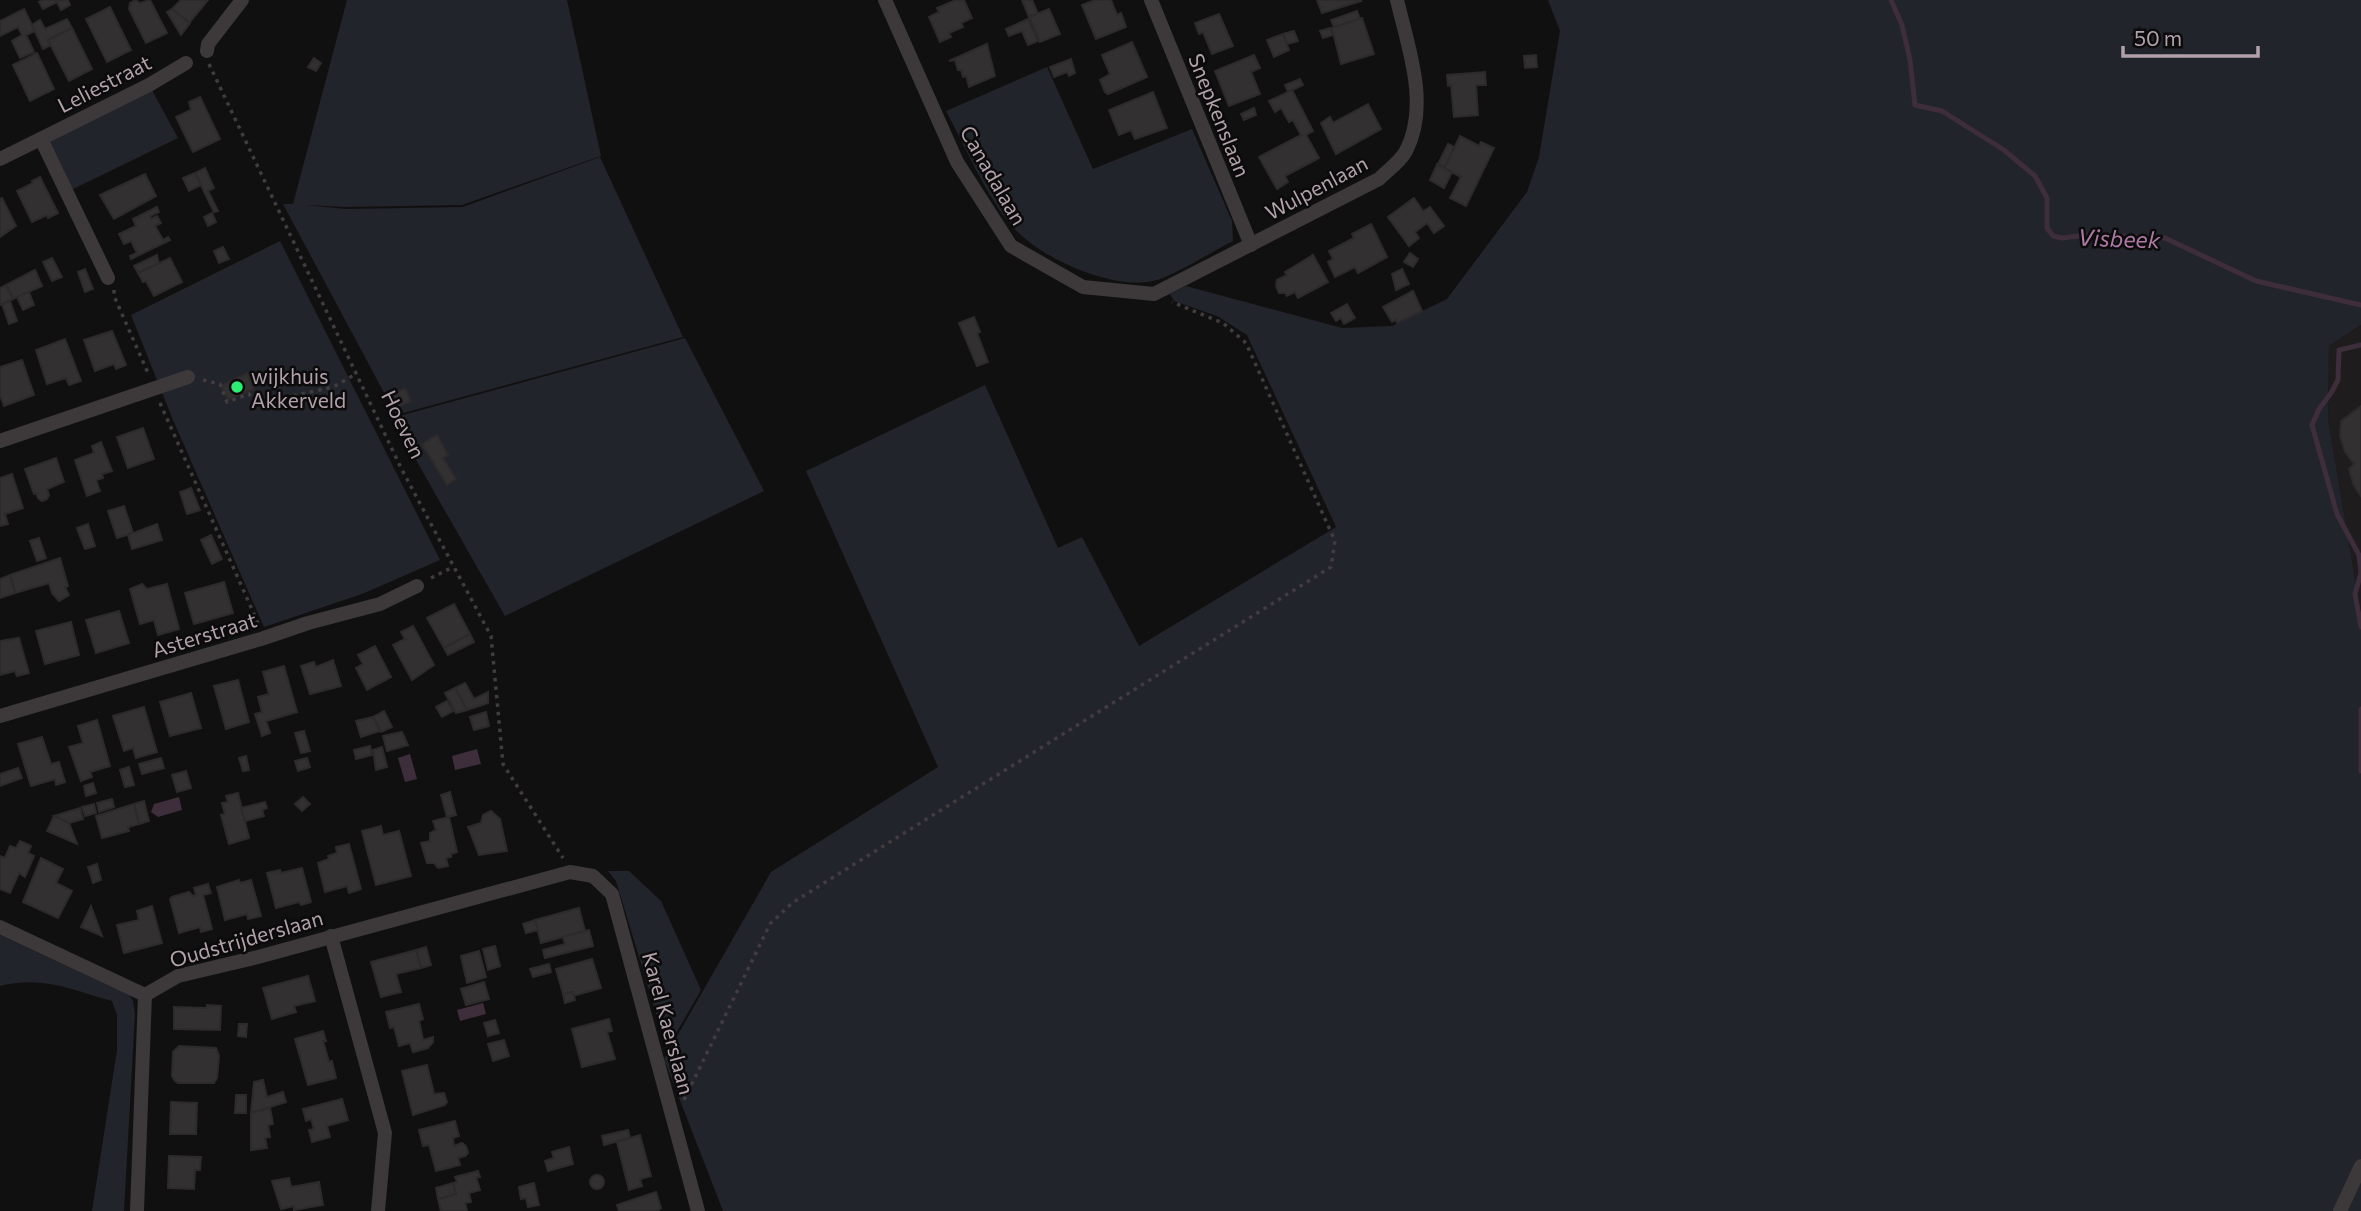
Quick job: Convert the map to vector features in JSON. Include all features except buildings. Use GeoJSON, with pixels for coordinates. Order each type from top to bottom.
{"type":"FeatureCollection","features":[{"type":"Feature","properties":{"kind":"street"},"geometry":{"type":"LineString","coordinates":[[207,51],[208,44],[242,0]]}},
{"type":"Feature","properties":{"kind":"street","name":"Canadalaan"},"geometry":{"type":"LineString","coordinates":[[886,0],[957,162],[1011,246],[1083,287],[1154,294]]}},
{"type":"Feature","properties":{"kind":"street","name":"Snepkenslaan"},"geometry":{"type":"LineString","coordinates":[[1151,0],[1251,246]]}},
{"type":"Feature","properties":{"kind":"street","name":"Wulpenlaan"},"geometry":{"type":"LineString","coordinates":[[1251,246],[1380,178],[1405,154],[1417,124],[1417,90],[1397,0]]}},
{"type":"Feature","properties":{"kind":"street","name":"Leliestraat"},"geometry":{"type":"LineString","coordinates":[[0,159],[149,85],[186,63]]}},
{"type":"Feature","properties":{"kind":"street"},"geometry":{"type":"LineString","coordinates":[[41,139],[108,278]]}},
{"type":"Feature","properties":{"kind":"street"},"geometry":{"type":"LineString","coordinates":[[1154,294],[1251,246]]}},
{"type":"Feature","properties":{"kind":"street"},"geometry":{"type":"LineString","coordinates":[[0,441],[188,377]]}},
{"type":"Feature","properties":{"kind":"street","name":"Asterstraat"},"geometry":{"type":"LineString","coordinates":[[0,716],[308,623],[380,604],[417,586]]}},
{"type":"Feature","properties":{"kind":"street","name":"Karel Kaerslaan"},"geometry":{"type":"LineString","coordinates":[[570,872],[593,876],[612,894],[698,1211]]}},
{"type":"Feature","properties":{"kind":"street","name":"Oudstrijderslaan"},"geometry":{"type":"LineString","coordinates":[[145,995],[178,976],[570,872]]}},
{"type":"Feature","properties":{"kind":"street"},"geometry":{"type":"LineString","coordinates":[[0,927],[145,995],[137,1211]]}},
{"type":"Feature","properties":{"kind":"street"},"geometry":{"type":"LineString","coordinates":[[331,936],[385,1133],[379,1211]]}},
{"type":"Feature","properties":{"kind":"street"},"geometry":{"type":"LineString","coordinates":[[2340,1211],[2361,1166]]}},
{"type":"Feature","properties":{"kind":"path","name":"Hoeven"},"geometry":{"type":"LineString","coordinates":[[207,51],[206,59],[239,131],[401,468],[491,636],[503,764],[559,850],[570,872]]}},
{"type":"Feature","properties":{"kind":"path"},"geometry":{"type":"LineString","coordinates":[[108,278],[264,638]]}},
{"type":"Feature","properties":{"kind":"path"},"geometry":{"type":"LineString","coordinates":[[673,1122],[770,924],[792,903],[1331,567],[1335,541],[1246,343],[1223,323],[1154,294]]}},
{"type":"Feature","properties":{"kind":"path"},"geometry":{"type":"LineString","coordinates":[[188,377],[220,384],[227,402],[249,394],[256,404],[333,387],[356,374]]}},
{"type":"Feature","properties":{"kind":"path"},"geometry":{"type":"LineString","coordinates":[[417,586],[453,567]]}},
{"type":"Feature","properties":{"kind":"shaded area"},"geometry":{"type":"Polygon","coordinates":[[[347,0],[567,0],[601,156],[462,205],[305,205],[346,209],[463,207],[600,157],[683,337],[396,415],[283,204],[293,204],[347,0]]]}},
{"type":"Feature","properties":{"kind":"shaded area"},"geometry":{"type":"Polygon","coordinates":[[[1548,0],[2361,0],[2361,325],[2329,346],[2328,419],[2361,614],[2361,1211],[723,1211],[664,1059],[771,872],[938,767],[806,471],[985,385],[1058,548],[1082,537],[1139,646],[1336,527],[1247,335],[1217,316],[1174,301],[1170,294],[1186,286],[1342,328],[1392,326],[1447,299],[1527,192],[1539,157],[1560,31],[1548,0]]]}},
{"type":"Feature","properties":{"kind":"shaded area"},"geometry":{"type":"Polygon","coordinates":[[[1047,67],[1093,169],[1192,129],[1232,221],[1233,241],[1166,277],[1133,283],[1117,281],[1072,267],[1050,256],[1020,234],[993,200],[946,111],[1047,67]]]}},
{"type":"Feature","properties":{"kind":"shaded area"},"geometry":{"type":"Polygon","coordinates":[[[149,85],[178,138],[67,192],[41,139],[149,85]]]}},
{"type":"Feature","properties":{"kind":"shaded area"},"geometry":{"type":"Polygon","coordinates":[[[280,241],[440,560],[362,594],[264,627],[173,420],[131,315],[280,241]]]}},
{"type":"Feature","properties":{"kind":"shaded area"},"geometry":{"type":"Polygon","coordinates":[[[2361,325],[2361,614],[2328,419],[2329,346],[2361,325]]]}},
{"type":"Feature","properties":{"kind":"shaded area"},"geometry":{"type":"Polygon","coordinates":[[[685,338],[764,491],[505,616],[392,418],[685,338]]]}},
{"type":"Feature","properties":{"kind":"shaded area"},"geometry":{"type":"Polygon","coordinates":[[[477,749],[481,764],[455,770],[452,756],[477,749]]]}},
{"type":"Feature","properties":{"kind":"shaded area"},"geometry":{"type":"Polygon","coordinates":[[[410,754],[417,779],[405,782],[398,758],[410,754]]]}},
{"type":"Feature","properties":{"kind":"shaded area"},"geometry":{"type":"Polygon","coordinates":[[[179,797],[182,810],[158,817],[151,812],[154,804],[179,797]]]}},
{"type":"Feature","properties":{"kind":"shaded area"},"geometry":{"type":"Polygon","coordinates":[[[608,871],[629,871],[661,901],[701,990],[667,1049],[616,881],[608,871]]]}},
{"type":"Feature","properties":{"kind":"shaded area"},"geometry":{"type":"Polygon","coordinates":[[[0,935],[129,995],[133,1001],[135,1014],[124,1211],[92,1211],[117,1050],[117,1015],[112,1001],[44,983],[0,986],[0,935]]]}},
{"type":"Feature","properties":{"kind":"shaded area"},"geometry":{"type":"Polygon","coordinates":[[[483,1003],[486,1014],[460,1021],[457,1010],[483,1003]]]}},
{"type":"Feature","properties":{"kind":"waterway","name":"Visbeek"},"geometry":{"type":"LineString","coordinates":[[1891,0],[1902,25],[1910,60],[1915,105],[1942,111],[2004,150],[2035,176],[2047,198],[2047,228],[2053,236],[2165,238],[2256,281],[2361,305]]}},
{"type":"Feature","properties":{"kind":"waterway","name":"Visbeek"},"geometry":{"type":"LineString","coordinates":[[2361,345],[2339,350],[2338,380],[2312,425],[2337,514],[2359,555],[2361,573],[2355,594],[2361,627]]}},
{"type":"Feature","properties":{"kind":"waterway","name":"Visbeek"},"geometry":{"type":"LineString","coordinates":[[2361,709],[2361,771]]}},
{"type":"Feature","properties":{"kind":"place","name":"wijkhuis Akkerveld"},"geometry":{"type":"Point","coordinates":[237,387]}}]}
